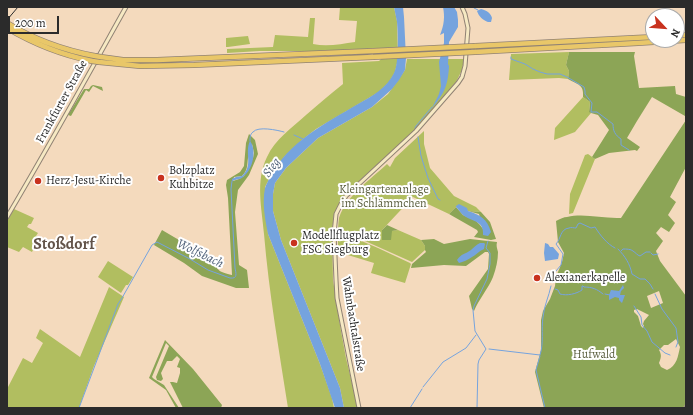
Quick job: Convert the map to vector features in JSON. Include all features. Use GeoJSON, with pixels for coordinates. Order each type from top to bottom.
{"type":"FeatureCollection","features":[{"type":"Feature","properties":{"kind":"highway"},"geometry":{"type":"LineString","coordinates":[[7,23],[51,45],[94,58]]}},
{"type":"Feature","properties":{"kind":"highway"},"geometry":{"type":"LineString","coordinates":[[7,28],[38,44],[54,50],[140,66],[194,66],[475,52],[645,40]]}},
{"type":"Feature","properties":{"kind":"highway"},"geometry":{"type":"LineString","coordinates":[[100,59],[157,60],[226,58],[645,37]]}},
{"type":"Feature","properties":{"kind":"main road","name":"Frankfurter Straße"},"geometry":{"type":"LineString","coordinates":[[7,217],[126,7]]}},
{"type":"Feature","properties":{"kind":"main road","name":"Wahnbachtalstraße"},"geometry":{"type":"LineString","coordinates":[[359,408],[337,298],[334,233],[336,214],[346,196],[416,131],[458,83],[465,66],[468,28],[466,14],[462,7]]}},
{"type":"Feature","properties":{"kind":"green space"},"geometry":{"type":"Polygon","coordinates":[[[340,7],[394,7],[397,21],[398,59],[395,72],[390,81],[379,92],[316,129],[302,140],[285,156],[274,170],[265,187],[268,234],[320,364],[334,408],[288,408],[274,321],[266,256],[260,195],[263,166],[270,151],[279,139],[343,84],[342,63],[379,61],[385,55],[385,48],[331,51],[260,51],[227,53],[227,49],[273,47],[275,35],[308,37],[310,18],[315,18],[313,44],[329,45],[355,42],[357,21],[339,20],[340,7]]]}},
{"type":"Feature","properties":{"kind":"green space"},"geometry":{"type":"Polygon","coordinates":[[[248,36],[250,44],[226,47],[226,38],[248,36]]]}},
{"type":"Feature","properties":{"kind":"green space"},"geometry":{"type":"Polygon","coordinates":[[[569,52],[566,65],[569,71],[568,79],[509,80],[511,54],[569,52]]]}},
{"type":"Feature","properties":{"kind":"green space"},"geometry":{"type":"Polygon","coordinates":[[[569,52],[635,52],[634,56],[639,88],[675,86],[676,94],[686,97],[686,115],[685,116],[652,97],[627,138],[640,147],[637,151],[609,153],[595,159],[592,157],[609,130],[598,115],[589,112],[590,102],[583,97],[581,87],[568,79],[569,71],[566,65],[569,52]]]}},
{"type":"Feature","properties":{"kind":"green space"},"geometry":{"type":"Polygon","coordinates":[[[407,59],[464,59],[462,70],[456,82],[414,131],[344,195],[334,214],[332,232],[333,280],[346,358],[358,408],[344,408],[340,388],[281,240],[273,211],[273,194],[275,183],[286,168],[318,138],[372,107],[388,94],[405,70],[407,59]]]}},
{"type":"Feature","properties":{"kind":"green space"},"geometry":{"type":"Polygon","coordinates":[[[93,85],[102,87],[103,91],[93,86],[89,92],[86,90],[71,116],[68,115],[84,89],[89,89],[93,85]]]}},
{"type":"Feature","properties":{"kind":"green space"},"geometry":{"type":"Polygon","coordinates":[[[583,97],[590,102],[589,111],[591,113],[575,132],[554,140],[555,128],[583,97]]]}},
{"type":"Feature","properties":{"kind":"green space","name":"Hufwald"},"geometry":{"type":"Polygon","coordinates":[[[686,120],[686,167],[670,197],[676,202],[668,215],[675,223],[669,232],[661,227],[656,233],[663,241],[656,251],[660,261],[686,296],[686,403],[683,408],[544,408],[535,372],[541,350],[541,320],[543,311],[555,286],[556,277],[564,253],[558,242],[556,221],[565,217],[574,216],[621,218],[686,120]],[[659,291],[647,296],[651,308],[663,303],[659,291]],[[637,309],[634,310],[643,328],[644,321],[649,315],[637,309]],[[676,339],[668,345],[664,345],[659,350],[661,356],[659,363],[661,367],[667,370],[675,363],[680,347],[676,339]]]}},
{"type":"Feature","properties":{"kind":"green space","name":"Kleingartenanlage im Schlämmchen"},"geometry":{"type":"Polygon","coordinates":[[[424,131],[424,144],[430,168],[454,196],[476,207],[481,212],[468,211],[456,206],[449,214],[413,197],[382,230],[382,239],[391,231],[398,230],[421,240],[425,246],[425,250],[412,262],[345,232],[338,237],[339,218],[342,210],[353,195],[387,164],[390,167],[395,158],[424,131]]]}},
{"type":"Feature","properties":{"kind":"green space"},"geometry":{"type":"Polygon","coordinates":[[[249,134],[255,140],[258,154],[249,175],[238,190],[235,212],[239,265],[247,270],[249,288],[236,288],[202,276],[154,245],[162,230],[213,260],[216,267],[220,271],[232,275],[226,185],[227,180],[240,172],[244,166],[246,143],[249,134]],[[252,144],[245,172],[242,176],[234,177],[233,181],[244,176],[254,153],[252,144]]]}},
{"type":"Feature","properties":{"kind":"green space"},"geometry":{"type":"Polygon","coordinates":[[[588,154],[595,159],[573,213],[569,214],[570,194],[585,155],[588,154]]]}},
{"type":"Feature","properties":{"kind":"green space"},"geometry":{"type":"Polygon","coordinates":[[[456,207],[463,215],[476,221],[480,225],[485,236],[479,214],[468,211],[481,212],[490,222],[496,239],[491,240],[474,237],[478,232],[477,230],[449,214],[456,207]]]}},
{"type":"Feature","properties":{"kind":"green space"},"geometry":{"type":"Polygon","coordinates":[[[14,209],[34,218],[31,224],[27,227],[38,233],[36,236],[39,237],[32,252],[23,247],[19,252],[7,247],[7,221],[14,209]]]}},
{"type":"Feature","properties":{"kind":"green space"},"geometry":{"type":"Polygon","coordinates":[[[387,225],[398,230],[392,231],[391,240],[382,240],[382,230],[387,225]]]}},
{"type":"Feature","properties":{"kind":"green space"},"geometry":{"type":"Polygon","coordinates":[[[345,234],[410,263],[411,264],[405,283],[371,273],[374,263],[338,252],[338,240],[345,234]]]}},
{"type":"Feature","properties":{"kind":"green space"},"geometry":{"type":"Polygon","coordinates":[[[434,239],[444,244],[470,239],[497,242],[498,258],[494,274],[474,311],[472,309],[469,296],[488,269],[488,252],[485,252],[466,266],[444,265],[411,268],[412,264],[426,252],[425,246],[421,240],[434,239]]]}},
{"type":"Feature","properties":{"kind":"green space"},"geometry":{"type":"Polygon","coordinates":[[[108,261],[133,277],[121,293],[98,277],[108,261]]]}},
{"type":"Feature","properties":{"kind":"green space"},"geometry":{"type":"Polygon","coordinates":[[[109,287],[124,297],[94,366],[79,408],[7,408],[7,389],[23,358],[32,363],[43,343],[36,338],[40,329],[80,357],[109,287]]]}},
{"type":"Feature","properties":{"kind":"green space"},"geometry":{"type":"Polygon","coordinates":[[[165,340],[193,369],[222,405],[221,408],[183,408],[170,382],[177,383],[180,373],[180,368],[177,367],[180,359],[177,356],[172,361],[167,361],[161,373],[163,379],[161,381],[157,380],[156,377],[169,346],[166,343],[152,377],[164,385],[179,408],[176,408],[166,390],[149,378],[165,340]]]}},
{"type":"Feature","properties":{"kind":"water"},"geometry":{"type":"Polygon","coordinates":[[[394,7],[403,7],[404,17],[406,58],[405,70],[399,80],[392,89],[372,107],[318,138],[286,168],[275,183],[273,194],[273,211],[281,240],[340,388],[344,408],[335,408],[320,364],[268,234],[264,211],[264,194],[270,177],[287,154],[297,144],[321,126],[374,95],[391,78],[396,69],[398,49],[397,22],[394,7]]]}},
{"type":"Feature","properties":{"kind":"water"},"geometry":{"type":"Polygon","coordinates":[[[443,7],[454,7],[457,12],[458,27],[449,42],[447,83],[440,97],[432,108],[441,86],[439,62],[444,43],[444,33],[440,35],[444,21],[443,7]]]}},
{"type":"Feature","properties":{"kind":"water"},"geometry":{"type":"Polygon","coordinates":[[[481,9],[491,15],[491,22],[488,22],[480,17],[477,11],[481,9]]]}},
{"type":"Feature","properties":{"kind":"water"},"geometry":{"type":"Polygon","coordinates":[[[250,141],[254,154],[250,169],[240,179],[232,181],[232,179],[242,176],[246,172],[248,163],[248,145],[250,141]]]}},
{"type":"Feature","properties":{"kind":"water"},"geometry":{"type":"Polygon","coordinates":[[[459,204],[467,208],[468,211],[480,216],[488,224],[491,232],[488,236],[483,235],[482,227],[477,222],[462,214],[456,207],[459,204]]]}},
{"type":"Feature","properties":{"kind":"water"},"geometry":{"type":"Polygon","coordinates":[[[480,243],[485,244],[484,249],[469,259],[459,263],[457,260],[460,256],[480,243]]]}},
{"type":"Feature","properties":{"kind":"water"},"geometry":{"type":"Polygon","coordinates":[[[545,243],[550,247],[553,247],[559,254],[558,259],[545,261],[545,243]]]}},
{"type":"Feature","properties":{"kind":"water"},"geometry":{"type":"Polygon","coordinates":[[[623,285],[624,288],[620,295],[625,295],[622,303],[619,298],[615,297],[609,300],[611,290],[619,291],[623,285]]]}},
{"type":"Feature","properties":{"kind":"waterway"},"geometry":{"type":"LineString","coordinates":[[474,8],[478,10]]}},
{"type":"Feature","properties":{"kind":"waterway"},"geometry":{"type":"LineString","coordinates":[[511,57],[511,59],[540,72],[547,74],[560,74],[584,87],[585,94],[592,103],[591,112],[597,112],[613,124],[615,133],[621,139],[621,145],[629,150]]}},
{"type":"Feature","properties":{"kind":"waterway"},"geometry":{"type":"LineString","coordinates":[[415,128],[432,107]]}},
{"type":"Feature","properties":{"kind":"waterway","name":"Wolfsbach"},"geometry":{"type":"LineString","coordinates":[[250,141],[250,136],[255,130],[268,129],[284,132]]}},
{"type":"Feature","properties":{"kind":"waterway","name":"Wolfsbach"},"geometry":{"type":"LineString","coordinates":[[294,135],[303,139]]}},
{"type":"Feature","properties":{"kind":"waterway"},"geometry":{"type":"LineString","coordinates":[[418,137],[421,156],[428,178],[438,199],[440,200]]}},
{"type":"Feature","properties":{"kind":"waterway","name":"Wolfsbach"},"geometry":{"type":"LineString","coordinates":[[79,408],[118,304],[152,245],[157,242],[208,270],[230,278],[235,277],[231,189],[232,181]]}},
{"type":"Feature","properties":{"kind":"waterway"},"geometry":{"type":"LineString","coordinates":[[551,280],[551,277],[561,265],[563,254],[556,244],[564,230],[576,228],[580,223],[591,228],[595,227],[604,239],[615,248]]}},
{"type":"Feature","properties":{"kind":"waterway"},"geometry":{"type":"LineString","coordinates":[[477,408],[478,364],[486,349],[475,331],[473,310],[487,279],[490,264],[490,253],[486,248],[488,241]]}},
{"type":"Feature","properties":{"kind":"waterway"},"geometry":{"type":"LineString","coordinates":[[618,249],[627,260],[632,274],[640,279],[645,279],[653,289]]}},
{"type":"Feature","properties":{"kind":"waterway"},"geometry":{"type":"LineString","coordinates":[[621,251],[623,249],[630,249],[640,256],[646,252],[650,252]]}},
{"type":"Feature","properties":{"kind":"waterway"},"geometry":{"type":"LineString","coordinates":[[651,253],[653,255],[658,254]]}},
{"type":"Feature","properties":{"kind":"waterway"},"geometry":{"type":"LineString","coordinates":[[489,349],[540,355],[542,346],[542,322],[551,286]]}},
{"type":"Feature","properties":{"kind":"waterway"},"geometry":{"type":"LineString","coordinates":[[555,289],[558,290],[560,294],[568,295],[582,290],[583,286],[590,287],[603,294]]}},
{"type":"Feature","properties":{"kind":"waterway"},"geometry":{"type":"LineString","coordinates":[[605,294],[610,295]]}},
{"type":"Feature","properties":{"kind":"waterway"},"geometry":{"type":"LineString","coordinates":[[655,294],[662,309],[676,328],[678,342],[676,347]]}},
{"type":"Feature","properties":{"kind":"waterway"},"geometry":{"type":"LineString","coordinates":[[634,306],[641,317],[642,325],[647,331],[652,342],[665,353],[670,355]]}},
{"type":"Feature","properties":{"kind":"waterway"},"geometry":{"type":"LineString","coordinates":[[423,387],[443,362],[466,348],[476,335]]}},
{"type":"Feature","properties":{"kind":"waterway"},"geometry":{"type":"LineString","coordinates":[[540,356],[536,370],[545,408]]}},
{"type":"Feature","properties":{"kind":"waterway"},"geometry":{"type":"LineString","coordinates":[[410,408],[422,389]]}},
{"type":"Feature","properties":{"kind":"railway"},"geometry":{"type":"LineString","coordinates":[[7,20],[18,7]]}},
{"type":"Feature","properties":{"kind":"place","name":"Bolzplatz Kuhbitze"},"geometry":{"type":"Point","coordinates":[161,178]}},
{"type":"Feature","properties":{"kind":"place","name":"Herz-Jesu-Kirche"},"geometry":{"type":"Point","coordinates":[38,181]}},
{"type":"Feature","properties":{"kind":"place","name":"Modellflugplatz FSC Siegburg"},"geometry":{"type":"Point","coordinates":[294,243]}},
{"type":"Feature","properties":{"kind":"place","name":"Alexianerkapelle"},"geometry":{"type":"Point","coordinates":[537,278]}},
{"type":"Feature","properties":{"kind":"district","name":"Stoßdorf"},"geometry":{"type":"Point","coordinates":[64,245]}},
{"type":"Feature","properties":{"kind":"water label","name":"Sieg"},"geometry":{"type":"Point","coordinates":[272,168]}}]}
